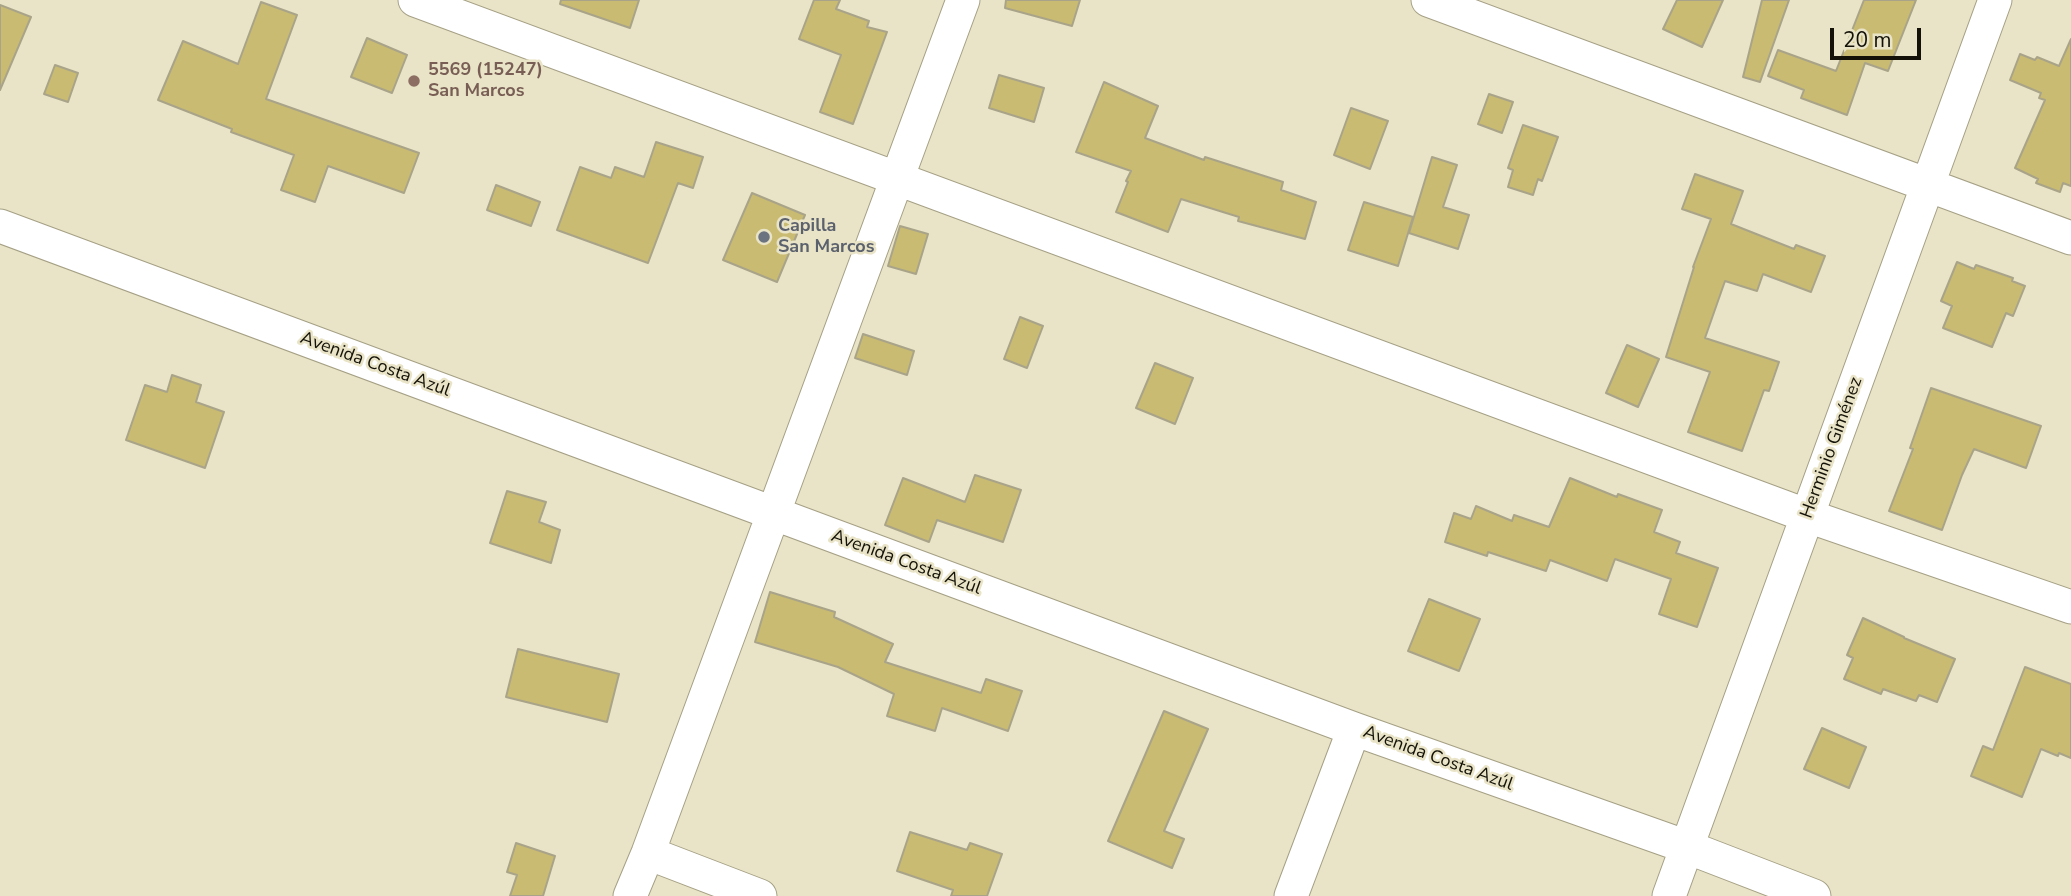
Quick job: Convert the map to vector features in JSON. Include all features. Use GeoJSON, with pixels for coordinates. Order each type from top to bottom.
{"type":"FeatureCollection","features":[{"type":"Feature","properties":{"kind":"street"},"geometry":{"type":"LineString","coordinates":[[415,0],[1808,516],[2071,607]]}},
{"type":"Feature","properties":{"kind":"street"},"geometry":{"type":"LineString","coordinates":[[630,896],[964,0]]}},
{"type":"Feature","properties":{"kind":"street"},"geometry":{"type":"LineString","coordinates":[[1428,0],[2071,238]]}},
{"type":"Feature","properties":{"kind":"street","name":"Herminio Giménez"},"geometry":{"type":"LineString","coordinates":[[1669,896],[1995,0]]}},
{"type":"Feature","properties":{"kind":"street","name":"Avenida Costa Azúl"},"geometry":{"type":"LineString","coordinates":[[0,226],[1354,729],[1687,847],[1814,896]]}},
{"type":"Feature","properties":{"kind":"street"},"geometry":{"type":"LineString","coordinates":[[1291,896],[1354,729]]}},
{"type":"Feature","properties":{"kind":"street"},"geometry":{"type":"LineString","coordinates":[[648,853],[760,896]]}},
{"type":"Feature","properties":{"kind":"building"},"geometry":{"type":"Polygon","coordinates":[[[561,0],[639,0],[630,28],[560,4],[561,0]]]}},
{"type":"Feature","properties":{"kind":"building"},"geometry":{"type":"Polygon","coordinates":[[[814,0],[840,0],[836,9],[869,21],[867,27],[887,32],[853,124],[820,112],[841,55],[799,39],[814,0]]]}},
{"type":"Feature","properties":{"kind":"building"},"geometry":{"type":"Polygon","coordinates":[[[1006,0],[1080,0],[1072,26],[1005,8],[1006,0]]]}},
{"type":"Feature","properties":{"kind":"building"},"geometry":{"type":"Polygon","coordinates":[[[1677,0],[1723,0],[1702,47],[1663,29],[1677,0]]]}},
{"type":"Feature","properties":{"kind":"building"},"geometry":{"type":"Polygon","coordinates":[[[1762,0],[1789,0],[1760,82],[1743,77],[1762,0]]]}},
{"type":"Feature","properties":{"kind":"building"},"geometry":{"type":"Polygon","coordinates":[[[1864,0],[1916,0],[1888,71],[1865,63],[1847,115],[1801,98],[1804,90],[1768,76],[1778,50],[1836,71],[1864,0]]]}},
{"type":"Feature","properties":{"kind":"building"},"geometry":{"type":"Polygon","coordinates":[[[261,2],[297,15],[266,99],[419,153],[404,193],[328,166],[315,202],[281,190],[294,155],[231,132],[232,129],[158,100],[183,41],[238,64],[261,2]]]}},
{"type":"Feature","properties":{"kind":"building"},"geometry":{"type":"Polygon","coordinates":[[[0,5],[31,17],[0,90],[0,5]]]}},
{"type":"Feature","properties":{"kind":"building"},"geometry":{"type":"Polygon","coordinates":[[[367,38],[407,55],[392,93],[351,77],[367,38]]]}},
{"type":"Feature","properties":{"kind":"building"},"geometry":{"type":"Polygon","coordinates":[[[2071,39],[2071,186],[2063,183],[2060,192],[2036,183],[2038,179],[2015,168],[2045,100],[2039,98],[2041,93],[2010,80],[2020,54],[2035,60],[2037,57],[2059,66],[2071,39]]]}},
{"type":"Feature","properties":{"kind":"building"},"geometry":{"type":"Polygon","coordinates":[[[55,65],[78,73],[68,102],[44,94],[55,65]]]}},
{"type":"Feature","properties":{"kind":"building"},"geometry":{"type":"Polygon","coordinates":[[[999,75],[1044,88],[1034,122],[989,108],[999,75]]]}},
{"type":"Feature","properties":{"kind":"building"},"geometry":{"type":"Polygon","coordinates":[[[1104,82],[1158,106],[1145,138],[1204,160],[1205,157],[1283,182],[1281,190],[1316,202],[1305,239],[1238,221],[1239,217],[1181,199],[1168,232],[1116,212],[1131,171],[1076,152],[1104,82]]]}},
{"type":"Feature","properties":{"kind":"building"},"geometry":{"type":"Polygon","coordinates":[[[1489,94],[1513,102],[1502,133],[1478,124],[1489,94]]]}},
{"type":"Feature","properties":{"kind":"building"},"geometry":{"type":"Polygon","coordinates":[[[1351,108],[1388,121],[1370,169],[1334,155],[1351,108]]]}},
{"type":"Feature","properties":{"kind":"building"},"geometry":{"type":"Polygon","coordinates":[[[1523,125],[1558,137],[1542,181],[1538,179],[1533,195],[1508,187],[1513,170],[1508,168],[1523,125]]]}},
{"type":"Feature","properties":{"kind":"building"},"geometry":{"type":"Polygon","coordinates":[[[656,142],[703,157],[693,188],[678,183],[648,263],[557,230],[580,167],[611,178],[615,167],[644,177],[656,142]]]}},
{"type":"Feature","properties":{"kind":"building"},"geometry":{"type":"Polygon","coordinates":[[[1432,157],[1457,165],[1443,207],[1469,215],[1458,249],[1409,233],[1432,157]]]}},
{"type":"Feature","properties":{"kind":"building"},"geometry":{"type":"Polygon","coordinates":[[[1695,174],[1743,191],[1731,224],[1794,249],[1796,245],[1825,256],[1811,292],[1763,274],[1757,291],[1725,281],[1705,338],[1779,362],[1769,391],[1764,390],[1742,451],[1688,432],[1710,372],[1666,357],[1693,267],[1711,219],[1682,209],[1695,174]]]}},
{"type":"Feature","properties":{"kind":"building"},"geometry":{"type":"Polygon","coordinates":[[[496,185],[540,202],[531,226],[487,210],[496,185]]]}},
{"type":"Feature","properties":{"kind":"building","name":"Capilla San Marcos"},"geometry":{"type":"Polygon","coordinates":[[[752,193],[805,215],[777,282],[723,260],[752,193]]]}},
{"type":"Feature","properties":{"kind":"building"},"geometry":{"type":"Polygon","coordinates":[[[1364,202],[1413,217],[1398,266],[1348,250],[1364,202]]]}},
{"type":"Feature","properties":{"kind":"building"},"geometry":{"type":"Polygon","coordinates":[[[900,226],[928,234],[916,274],[888,266],[900,226]]]}},
{"type":"Feature","properties":{"kind":"building"},"geometry":{"type":"Polygon","coordinates":[[[1957,262],[1974,269],[1976,265],[2013,278],[2012,281],[2025,286],[2013,316],[2006,313],[1992,347],[1943,328],[1952,306],[1941,301],[1957,262]]]}},
{"type":"Feature","properties":{"kind":"building"},"geometry":{"type":"Polygon","coordinates":[[[1020,317],[1043,326],[1027,368],[1004,359],[1020,317]]]}},
{"type":"Feature","properties":{"kind":"building"},"geometry":{"type":"Polygon","coordinates":[[[863,334],[914,351],[907,375],[855,358],[863,334]]]}},
{"type":"Feature","properties":{"kind":"building"},"geometry":{"type":"Polygon","coordinates":[[[1627,345],[1659,359],[1638,407],[1606,393],[1627,345]]]}},
{"type":"Feature","properties":{"kind":"building"},"geometry":{"type":"Polygon","coordinates":[[[1155,363],[1193,378],[1175,424],[1136,408],[1155,363]]]}},
{"type":"Feature","properties":{"kind":"building"},"geometry":{"type":"Polygon","coordinates":[[[172,375],[201,385],[196,402],[224,412],[205,468],[126,440],[145,385],[167,392],[172,375]]]}},
{"type":"Feature","properties":{"kind":"building"},"geometry":{"type":"Polygon","coordinates":[[[1931,388],[2041,426],[2026,468],[1974,449],[1942,530],[1889,511],[1913,449],[1910,448],[1931,388]]]}},
{"type":"Feature","properties":{"kind":"building"},"geometry":{"type":"Polygon","coordinates":[[[975,475],[1021,490],[1003,542],[937,520],[929,542],[885,525],[903,478],[965,502],[975,475]]]}},
{"type":"Feature","properties":{"kind":"building"},"geometry":{"type":"Polygon","coordinates":[[[1570,478],[1617,497],[1618,494],[1662,510],[1654,532],[1680,542],[1676,553],[1718,568],[1697,627],[1659,614],[1671,579],[1615,559],[1607,581],[1550,560],[1546,571],[1488,552],[1487,556],[1445,542],[1454,513],[1471,519],[1476,506],[1512,521],[1514,515],[1549,527],[1570,478]]]}},
{"type":"Feature","properties":{"kind":"building"},"geometry":{"type":"Polygon","coordinates":[[[507,491],[546,502],[539,522],[560,530],[551,563],[490,543],[507,491]]]}},
{"type":"Feature","properties":{"kind":"building"},"geometry":{"type":"Polygon","coordinates":[[[770,592],[835,612],[834,617],[893,644],[885,662],[981,693],[986,679],[1022,691],[1008,731],[942,708],[935,731],[887,716],[894,694],[838,667],[755,642],[770,592]]]}},
{"type":"Feature","properties":{"kind":"building"},"geometry":{"type":"Polygon","coordinates":[[[1429,599],[1480,619],[1459,671],[1408,651],[1429,599]]]}},
{"type":"Feature","properties":{"kind":"building"},"geometry":{"type":"Polygon","coordinates":[[[1863,618],[1955,659],[1937,702],[1919,695],[1916,701],[1883,689],[1881,694],[1844,679],[1853,658],[1847,655],[1863,618]]]}},
{"type":"Feature","properties":{"kind":"building"},"geometry":{"type":"Polygon","coordinates":[[[518,649],[619,674],[607,722],[506,697],[518,649]]]}},
{"type":"Feature","properties":{"kind":"building"},"geometry":{"type":"Polygon","coordinates":[[[2025,667],[2071,684],[2071,758],[2041,749],[2022,797],[1971,776],[1983,746],[1993,750],[2025,667]]]}},
{"type":"Feature","properties":{"kind":"building"},"geometry":{"type":"Polygon","coordinates":[[[1164,711],[1208,729],[1164,831],[1184,839],[1172,868],[1108,841],[1164,711]]]}},
{"type":"Feature","properties":{"kind":"building"},"geometry":{"type":"Polygon","coordinates":[[[1822,728],[1866,747],[1849,788],[1804,769],[1822,728]]]}},
{"type":"Feature","properties":{"kind":"building"},"geometry":{"type":"Polygon","coordinates":[[[910,832],[967,850],[970,843],[1002,854],[987,896],[951,896],[953,890],[897,871],[910,832]]]}},
{"type":"Feature","properties":{"kind":"building"},"geometry":{"type":"Polygon","coordinates":[[[516,843],[555,856],[543,896],[510,896],[517,875],[507,872],[516,843]]]}},
{"type":"Feature","properties":{"kind":"place","name":"5569 (15247) San Marcos"},"geometry":{"type":"Point","coordinates":[414,81]}},
{"type":"Feature","properties":{"kind":"place","name":"Capilla San Marcos"},"geometry":{"type":"Point","coordinates":[764,237]}}]}
